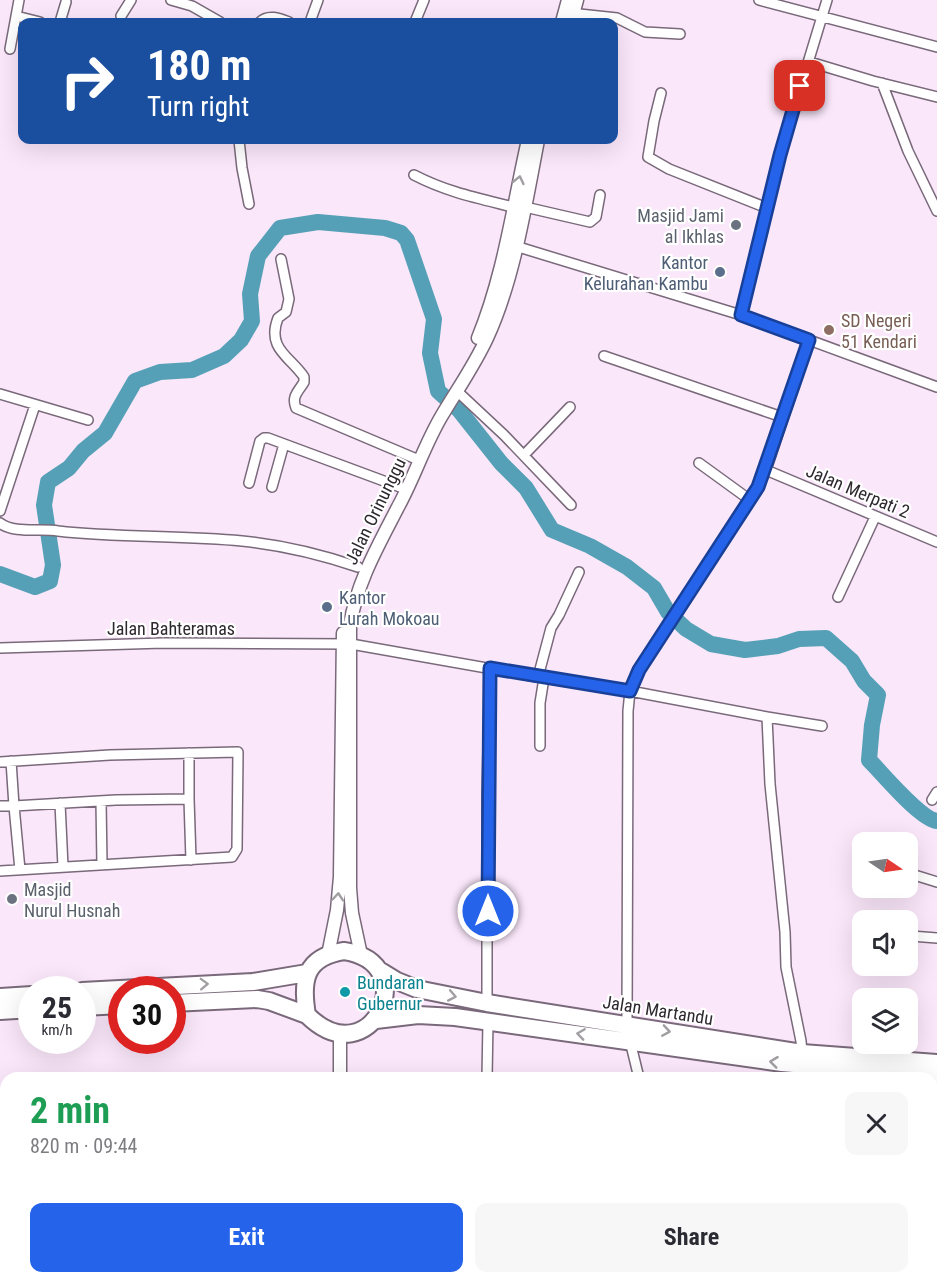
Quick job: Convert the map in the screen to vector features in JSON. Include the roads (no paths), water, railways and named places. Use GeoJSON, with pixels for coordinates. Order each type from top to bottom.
{"type":"FeatureCollection","features":[{"type":"Feature","properties":{"kind":"highway"},"geometry":{"type":"LineString","coordinates":[[186,1002],[257,999],[269,1001],[307,1015],[327,1031],[353,1034],[376,1020],[386,1000],[384,982],[379,970],[361,955],[344,951],[321,958],[307,973],[304,987],[307,1015]]}},
{"type":"Feature","properties":{"kind":"highway","name":"Jalan Martandu"},"geometry":{"type":"LineString","coordinates":[[379,970],[396,981],[417,989],[628,1033],[804,1066],[884,1072]]}},
{"type":"Feature","properties":{"kind":"highway"},"geometry":{"type":"LineString","coordinates":[[96,990],[253,982],[307,973]]}},
{"type":"Feature","properties":{"kind":"highway"},"geometry":{"type":"LineString","coordinates":[[0,997],[18,996]]}},
{"type":"Feature","properties":{"kind":"highway"},"geometry":{"type":"LineString","coordinates":[[0,1011],[18,1010]]}},
{"type":"Feature","properties":{"kind":"highway","name":"Jalan Martandu"},"geometry":{"type":"LineString","coordinates":[[376,1020],[432,1015],[628,1033]]}},
{"type":"Feature","properties":{"kind":"highway","name":"Jalan Martandu"},"geometry":{"type":"LineString","coordinates":[[804,1066],[937,1063]]}},
{"type":"Feature","properties":{"kind":"street"},"geometry":{"type":"LineString","coordinates":[[10,49],[19,0]]}},
{"type":"Feature","properties":{"kind":"street"},"geometry":{"type":"LineString","coordinates":[[121,16],[131,0]]}},
{"type":"Feature","properties":{"kind":"street"},"geometry":{"type":"LineString","coordinates":[[171,0],[192,6],[213,18]]}},
{"type":"Feature","properties":{"kind":"street"},"geometry":{"type":"LineString","coordinates":[[311,18],[318,0]]}},
{"type":"Feature","properties":{"kind":"street"},"geometry":{"type":"LineString","coordinates":[[417,18],[424,0]]}},
{"type":"Feature","properties":{"kind":"street"},"geometry":{"type":"LineString","coordinates":[[577,0],[568,14],[618,18],[645,32],[680,34]]}},
{"type":"Feature","properties":{"kind":"street"},"geometry":{"type":"LineString","coordinates":[[759,0],[937,47]]}},
{"type":"Feature","properties":{"kind":"street"},"geometry":{"type":"LineString","coordinates":[[741,315],[790,118],[810,62],[827,0]]}},
{"type":"Feature","properties":{"kind":"street"},"geometry":{"type":"LineString","coordinates":[[61,18],[66,2]]}},
{"type":"Feature","properties":{"kind":"street"},"geometry":{"type":"LineString","coordinates":[[16,16],[24,18]]}},
{"type":"Feature","properties":{"kind":"street"},"geometry":{"type":"LineString","coordinates":[[810,62],[882,83],[936,93]]}},
{"type":"Feature","properties":{"kind":"street"},"geometry":{"type":"LineString","coordinates":[[882,83],[908,151],[937,210]]}},
{"type":"Feature","properties":{"kind":"street"},"geometry":{"type":"LineString","coordinates":[[661,93],[648,157],[669,169],[767,208]]}},
{"type":"Feature","properties":{"kind":"street"},"geometry":{"type":"LineString","coordinates":[[239,144],[249,204]]}},
{"type":"Feature","properties":{"kind":"street","name":"Jalan Orinunggu"},"geometry":{"type":"LineString","coordinates":[[519,207],[527,144]]}},
{"type":"Feature","properties":{"kind":"street","name":"Jalan Orinunggu"},"geometry":{"type":"LineString","coordinates":[[361,955],[352,913],[350,888],[346,607],[358,567],[414,458],[454,395],[465,370],[511,245],[537,144]]}},
{"type":"Feature","properties":{"kind":"street"},"geometry":{"type":"LineString","coordinates":[[414,175],[455,193],[590,222],[596,217],[600,195]]}},
{"type":"Feature","properties":{"kind":"street"},"geometry":{"type":"LineString","coordinates":[[511,245],[741,315],[937,387]]}},
{"type":"Feature","properties":{"kind":"street"},"geometry":{"type":"LineString","coordinates":[[282,259],[289,299],[288,309],[278,318],[275,330],[281,354],[304,377],[304,382],[293,401],[296,408],[414,458]]}},
{"type":"Feature","properties":{"kind":"street"},"geometry":{"type":"LineString","coordinates":[[638,1072],[628,1033],[628,711],[630,691],[639,670],[750,500],[766,470],[809,340]]}},
{"type":"Feature","properties":{"kind":"street"},"geometry":{"type":"LineString","coordinates":[[604,356],[782,417]]}},
{"type":"Feature","properties":{"kind":"street"},"geometry":{"type":"LineString","coordinates":[[0,394],[88,420]]}},
{"type":"Feature","properties":{"kind":"street"},"geometry":{"type":"LineString","coordinates":[[454,395],[524,455],[571,505]]}},
{"type":"Feature","properties":{"kind":"street"},"geometry":{"type":"LineString","coordinates":[[0,511],[35,405]]}},
{"type":"Feature","properties":{"kind":"street"},"geometry":{"type":"LineString","coordinates":[[524,455],[570,407]]}},
{"type":"Feature","properties":{"kind":"street","name":"Jalan Orinunggu"},"geometry":{"type":"LineString","coordinates":[[328,955],[337,910],[340,877],[347,644],[357,591],[440,414]]}},
{"type":"Feature","properties":{"kind":"street"},"geometry":{"type":"LineString","coordinates":[[249,483],[260,441],[268,438],[400,487]]}},
{"type":"Feature","properties":{"kind":"street"},"geometry":{"type":"LineString","coordinates":[[272,487],[284,444]]}},
{"type":"Feature","properties":{"kind":"street"},"geometry":{"type":"LineString","coordinates":[[699,464],[750,500]]}},
{"type":"Feature","properties":{"kind":"street","name":"Jalan Merpati 2"},"geometry":{"type":"LineString","coordinates":[[766,470],[937,542]]}},
{"type":"Feature","properties":{"kind":"street"},"geometry":{"type":"LineString","coordinates":[[838,597],[876,517]]}},
{"type":"Feature","properties":{"kind":"street"},"geometry":{"type":"LineString","coordinates":[[0,523],[8,528],[97,535],[241,541],[304,550],[358,567]]}},
{"type":"Feature","properties":{"kind":"street"},"geometry":{"type":"LineString","coordinates":[[540,746],[541,678],[551,628],[579,572]]}},
{"type":"Feature","properties":{"kind":"street","name":"Jalan Bahteramas"},"geometry":{"type":"LineString","coordinates":[[0,648],[163,643],[347,644],[630,691],[822,726]]}},
{"type":"Feature","properties":{"kind":"street"},"geometry":{"type":"LineString","coordinates":[[488,1003],[490,668]]}},
{"type":"Feature","properties":{"kind":"street"},"geometry":{"type":"LineString","coordinates":[[767,717],[770,784],[786,967],[804,1066]]}},
{"type":"Feature","properties":{"kind":"street"},"geometry":{"type":"LineString","coordinates":[[0,762],[238,752],[237,841],[232,857],[0,871]]}},
{"type":"Feature","properties":{"kind":"street"},"geometry":{"type":"LineString","coordinates":[[189,753],[191,860]]}},
{"type":"Feature","properties":{"kind":"street"},"geometry":{"type":"LineString","coordinates":[[11,761],[20,870]]}},
{"type":"Feature","properties":{"kind":"street"},"geometry":{"type":"LineString","coordinates":[[0,806],[189,799]]}},
{"type":"Feature","properties":{"kind":"street"},"geometry":{"type":"LineString","coordinates":[[101,801],[102,865]]}},
{"type":"Feature","properties":{"kind":"street"},"geometry":{"type":"LineString","coordinates":[[60,803],[63,867]]}},
{"type":"Feature","properties":{"kind":"street"},"geometry":{"type":"LineString","coordinates":[[918,876],[937,882]]}},
{"type":"Feature","properties":{"kind":"street"},"geometry":{"type":"LineString","coordinates":[[918,937],[937,939]]}},
{"type":"Feature","properties":{"kind":"street"},"geometry":{"type":"LineString","coordinates":[[487,1072],[488,1021]]}},
{"type":"Feature","properties":{"kind":"street"},"geometry":{"type":"LineString","coordinates":[[340,1034],[340,1072]]}},
{"type":"Feature","properties":{"kind":"waterway"},"geometry":{"type":"LineString","coordinates":[[0,574],[35,587],[50,581],[53,565],[44,505],[48,482],[69,468],[83,451],[105,433],[135,381],[160,372],[192,370],[224,356],[241,340],[252,321],[250,294],[258,256],[280,228],[318,222],[385,228]]}},
{"type":"Feature","properties":{"kind":"waterway"},"geometry":{"type":"LineString","coordinates":[[385,228],[401,233],[407,240],[434,319],[430,353],[438,391],[459,410],[501,463],[526,488],[552,530],[590,546],[627,567],[654,588],[668,612],[686,629],[711,644],[745,650],[778,646],[799,639],[826,638],[852,661],[864,681],[878,695],[872,725],[869,760],[912,805],[921,813],[937,821]]}},
{"type":"Feature","properties":{"kind":"place","name":"Masjid Jami al Ikhlas"},"geometry":{"type":"Point","coordinates":[736,225]}},
{"type":"Feature","properties":{"kind":"place","name":"Kantor Kelurahan Kambu"},"geometry":{"type":"Point","coordinates":[720,272]}},
{"type":"Feature","properties":{"kind":"place","name":"SD Negeri 51 Kendari"},"geometry":{"type":"Point","coordinates":[829,330]}},
{"type":"Feature","properties":{"kind":"place","name":"Kantor Lurah Mokoau"},"geometry":{"type":"Point","coordinates":[327,607]}},
{"type":"Feature","properties":{"kind":"place","name":"Masjid Nurul Husnah"},"geometry":{"type":"Point","coordinates":[12,899]}},
{"type":"Feature","properties":{"kind":"place","name":"Bundaran Gubernur"},"geometry":{"type":"Point","coordinates":[345,992]}}]}
